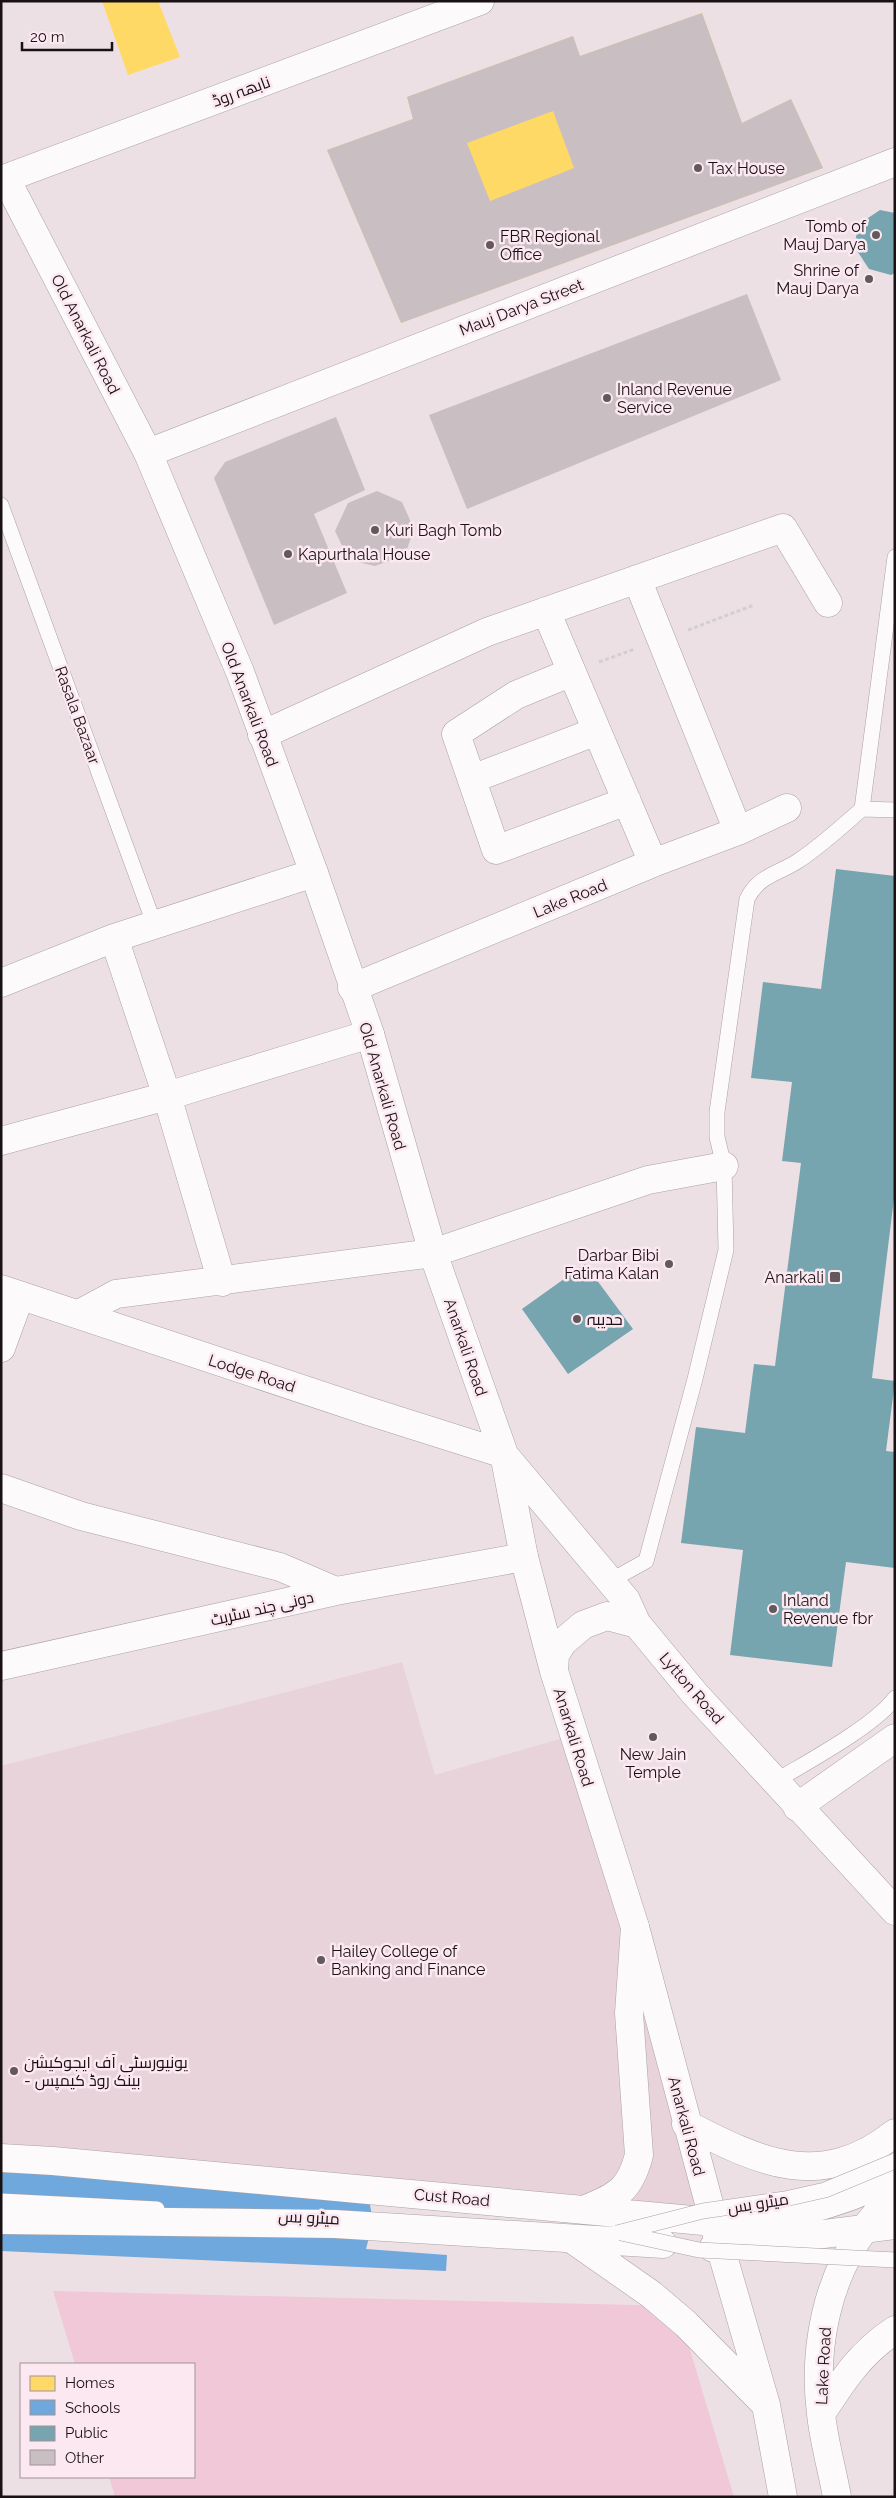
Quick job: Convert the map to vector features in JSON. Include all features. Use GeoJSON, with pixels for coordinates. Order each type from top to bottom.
{"type":"FeatureCollection","features":[{"type":"Feature","properties":{"kind":"street","name":"نابھہ روڈ"},"geometry":{"type":"LineString","coordinates":[[3,176],[469,3]]}},
{"type":"Feature","properties":{"kind":"street","name":"Mauj Darya Street"},"geometry":{"type":"LineString","coordinates":[[148,453],[895,162]]}},
{"type":"Feature","properties":{"kind":"street","name":"Old Anarkali Road"},"geometry":{"type":"LineString","coordinates":[[3,176],[148,453],[240,672],[314,873],[352,988],[370,1034],[433,1253]]}},
{"type":"Feature","properties":{"kind":"street"},"geometry":{"type":"LineString","coordinates":[[262,735],[487,632],[783,528],[828,603]]}},
{"type":"Feature","properties":{"kind":"street"},"geometry":{"type":"LineString","coordinates":[[637,579],[738,832]]}},
{"type":"Feature","properties":{"kind":"street"},"geometry":{"type":"LineString","coordinates":[[546,611],[653,863]]}},
{"type":"Feature","properties":{"kind":"street"},"geometry":{"type":"LineString","coordinates":[[572,672],[516,695],[456,734],[496,850],[627,802]]}},
{"type":"Feature","properties":{"kind":"street"},"geometry":{"type":"LineString","coordinates":[[472,779],[597,731]]}},
{"type":"Feature","properties":{"kind":"street","name":"Lake Road"},"geometry":{"type":"LineString","coordinates":[[352,988],[653,863],[738,832],[787,808]]}},
{"type":"Feature","properties":{"kind":"street"},"geometry":{"type":"LineString","coordinates":[[1,983],[114,938],[314,873]]}},
{"type":"Feature","properties":{"kind":"street"},"geometry":{"type":"LineString","coordinates":[[114,938],[167,1096],[222,1282]]}},
{"type":"Feature","properties":{"kind":"street"},"geometry":{"type":"LineString","coordinates":[[1,1141],[167,1096],[370,1034]]}},
{"type":"Feature","properties":{"kind":"street"},"geometry":{"type":"LineString","coordinates":[[79,1314],[116,1294],[222,1282],[433,1253],[648,1180],[724,1166]]}},
{"type":"Feature","properties":{"kind":"street","name":"Anarkali Road"},"geometry":{"type":"LineString","coordinates":[[433,1253],[504,1454],[524,1557],[554,1671],[635,1927],[686,2124],[766,2405],[783,2497]]}},
{"type":"Feature","properties":{"kind":"street"},"geometry":{"type":"LineString","coordinates":[[1,1348],[11,1293]]}},
{"type":"Feature","properties":{"kind":"street","name":"Lodge Road"},"geometry":{"type":"LineString","coordinates":[[11,1293],[504,1454]]}},
{"type":"Feature","properties":{"kind":"street","name":"Lytton Road"},"geometry":{"type":"LineString","coordinates":[[504,1454],[626,1600],[637,1624],[695,1694],[797,1807],[895,1911]]}},
{"type":"Feature","properties":{"kind":"street"},"geometry":{"type":"LineString","coordinates":[[1,1488],[81,1516],[280,1567],[336,1591]]}},
{"type":"Feature","properties":{"kind":"street","name":"دونی چند سٹریٹ"},"geometry":{"type":"LineString","coordinates":[[1,1666],[336,1591],[524,1557]]}},
{"type":"Feature","properties":{"kind":"street"},"geometry":{"type":"LineString","coordinates":[[554,1671],[555,1655],[563,1642],[583,1625],[607,1616],[637,1624]]}},
{"type":"Feature","properties":{"kind":"street"},"geometry":{"type":"LineString","coordinates":[[797,1807],[895,1738]]}},
{"type":"Feature","properties":{"kind":"street"},"geometry":{"type":"LineString","coordinates":[[586,2209],[613,2198],[626,2187],[634,2174],[639,2155],[628,2013],[635,1927]]}},
{"type":"Feature","properties":{"kind":"street"},"geometry":{"type":"LineString","coordinates":[[686,2124],[736,2150],[770,2162],[800,2167],[828,2165],[852,2159],[881,2144],[895,2133]]}},
{"type":"Feature","properties":{"kind":"street","name":"Cust Road"},"geometry":{"type":"LineString","coordinates":[[1,2158],[53,2161],[714,2222],[767,2218],[825,2207],[860,2194],[895,2177]]}},
{"type":"Feature","properties":{"kind":"street","name":"Lake Road"},"geometry":{"type":"LineString","coordinates":[[837,2497],[821,2414],[819,2381],[821,2339],[829,2300],[843,2264],[864,2228],[895,2193]]}},
{"type":"Feature","properties":{"kind":"street","name":"Cust Road"},"geometry":{"type":"LineString","coordinates":[[1,2220],[335,2224],[570,2237],[721,2249],[895,2225]]}},
{"type":"Feature","properties":{"kind":"street"},"geometry":{"type":"LineString","coordinates":[[570,2237],[659,2301],[686,2324],[766,2405]]}},
{"type":"Feature","properties":{"kind":"street"},"geometry":{"type":"LineString","coordinates":[[821,2414],[849,2371],[873,2345],[895,2330]]}},
{"type":"Feature","properties":{"kind":"lane","name":"Rasala Bazaar"},"geometry":{"type":"LineString","coordinates":[[1,505],[155,926]]}},
{"type":"Feature","properties":{"kind":"lane"},"geometry":{"type":"LineString","coordinates":[[610,1581],[646,1561],[695,1379],[726,1250],[724,1166],[718,1137],[716,1112],[747,899],[753,886],[797,862],[824,843],[862,809],[895,557]]}},
{"type":"Feature","properties":{"kind":"lane"},"geometry":{"type":"LineString","coordinates":[[862,809],[895,810]]}},
{"type":"Feature","properties":{"kind":"lane"},"geometry":{"type":"LineString","coordinates":[[774,1782],[836,1745],[872,1719],[895,1698]]}},
{"type":"Feature","properties":{"kind":"lane","name":"میٹرو بس"},"geometry":{"type":"LineString","coordinates":[[617,2233],[703,2211],[785,2199],[825,2190],[895,2161]]}},
{"type":"Feature","properties":{"kind":"lane","name":"میٹرو بس"},"geometry":{"type":"LineString","coordinates":[[1,2201],[617,2233],[699,2250],[895,2260]]}},
{"type":"Feature","properties":{"kind":"shaded area","name":"Hailey College of Banking and Finance"},"geometry":{"type":"Polygon","coordinates":[[[402,1662],[435,1775],[563,1738],[714,2222],[1,2158],[1,1766],[402,1662]]]}},
{"type":"Feature","properties":{"kind":"shaded area"},"geometry":{"type":"Polygon","coordinates":[[[53,2291],[677,2306],[734,2497],[115,2497],[109,2478],[195,2478],[195,2363],[75,2363],[53,2291]]]}},
{"type":"Feature","properties":{"kind":"building: Homes"},"geometry":{"type":"Polygon","coordinates":[[[102,1],[158,1],[180,57],[128,75],[102,1]]]}},
{"type":"Feature","properties":{"kind":"building: Homes","name":"Tax House"},"geometry":{"type":"Polygon","coordinates":[[[702,13],[742,123],[791,99],[823,168],[401,323],[327,150],[413,119],[407,97],[573,36],[580,56],[702,13]]]}},
{"type":"Feature","properties":{"kind":"building: Schools"},"geometry":{"type":"Polygon","coordinates":[[[1,2164],[369,2199],[373,2222],[366,2249],[447,2255],[446,2271],[1,2251],[1,2164]]]}},
{"type":"Feature","properties":{"kind":"building: Public","name":"Tomb of Mauj Darya"},"geometry":{"type":"Polygon","coordinates":[[[880,210],[895,213],[895,273],[891,275],[869,269],[854,246],[859,224],[880,210]]]}},
{"type":"Feature","properties":{"kind":"building: Public","name":"Anarkali"},"geometry":{"type":"Polygon","coordinates":[[[836,869],[895,876],[895,1190],[872,1378],[895,1381],[886,1451],[895,1452],[895,1568],[846,1562],[832,1667],[730,1655],[743,1550],[681,1543],[696,1427],[745,1433],[754,1364],[775,1366],[801,1163],[782,1161],[792,1082],[751,1078],[763,982],[821,989],[836,869]]]}},
{"type":"Feature","properties":{"kind":"building: Public","name":"حدیبہ"},"geometry":{"type":"Polygon","coordinates":[[[585,1264],[633,1329],[568,1374],[522,1309],[585,1264]]]}},
{"type":"Feature","properties":{"kind":"building: Other","name":"Tax House"},"geometry":{"type":"Polygon","coordinates":[[[702,13],[742,123],[791,99],[823,168],[401,323],[327,150],[413,119],[407,97],[573,36],[580,56],[702,13]],[[553,111],[467,143],[490,201],[574,168],[553,111]]]}},
{"type":"Feature","properties":{"kind":"building: Other","name":"Inland Revenue Service"},"geometry":{"type":"Polygon","coordinates":[[[747,294],[781,380],[467,509],[429,415],[747,294]]]}},
{"type":"Feature","properties":{"kind":"building: Other","name":"Kapurthala House"},"geometry":{"type":"Polygon","coordinates":[[[336,417],[365,490],[314,514],[347,593],[274,625],[214,478],[225,462],[336,417]]]}},
{"type":"Feature","properties":{"kind":"building: Other","name":"Kuri Bagh Tomb"},"geometry":{"type":"Polygon","coordinates":[[[377,491],[402,502],[414,529],[405,555],[375,566],[349,560],[335,531],[348,503],[377,491]]]}},
{"type":"Feature","properties":{"kind":"place","name":"Tax House"},"geometry":{"type":"Point","coordinates":[698,168]}},
{"type":"Feature","properties":{"kind":"place","name":"Tomb of Mauj Darya"},"geometry":{"type":"Point","coordinates":[876,235]}},
{"type":"Feature","properties":{"kind":"place","name":"FBR Regional Office"},"geometry":{"type":"Point","coordinates":[490,245]}},
{"type":"Feature","properties":{"kind":"place","name":"Shrine of Mauj Darya"},"geometry":{"type":"Point","coordinates":[869,279]}},
{"type":"Feature","properties":{"kind":"place","name":"Inland Revenue Service"},"geometry":{"type":"Point","coordinates":[607,398]}},
{"type":"Feature","properties":{"kind":"place","name":"Kuri Bagh Tomb"},"geometry":{"type":"Point","coordinates":[375,530]}},
{"type":"Feature","properties":{"kind":"place","name":"Kapurthala House"},"geometry":{"type":"Point","coordinates":[288,554]}},
{"type":"Feature","properties":{"kind":"place","name":"Darbar Bibi Fatima Kalan"},"geometry":{"type":"Point","coordinates":[669,1264]}},
{"type":"Feature","properties":{"kind":"place","name":"Anarkali"},"geometry":{"type":"Point","coordinates":[835,1277]}},
{"type":"Feature","properties":{"kind":"place","name":"حدیبہ"},"geometry":{"type":"Point","coordinates":[577,1319]}},
{"type":"Feature","properties":{"kind":"place","name":"Inland Revenue fbr"},"geometry":{"type":"Point","coordinates":[773,1609]}},
{"type":"Feature","properties":{"kind":"place","name":"New Jain Temple"},"geometry":{"type":"Point","coordinates":[653,1737]}},
{"type":"Feature","properties":{"kind":"place","name":"Hailey College of Banking and Finance"},"geometry":{"type":"Point","coordinates":[321,1960]}},
{"type":"Feature","properties":{"kind":"place","name":"یونیورسٹی آف ایجوکیشن - بینک روڈ کیمپس"},"geometry":{"type":"Point","coordinates":[14,2071]}}]}
